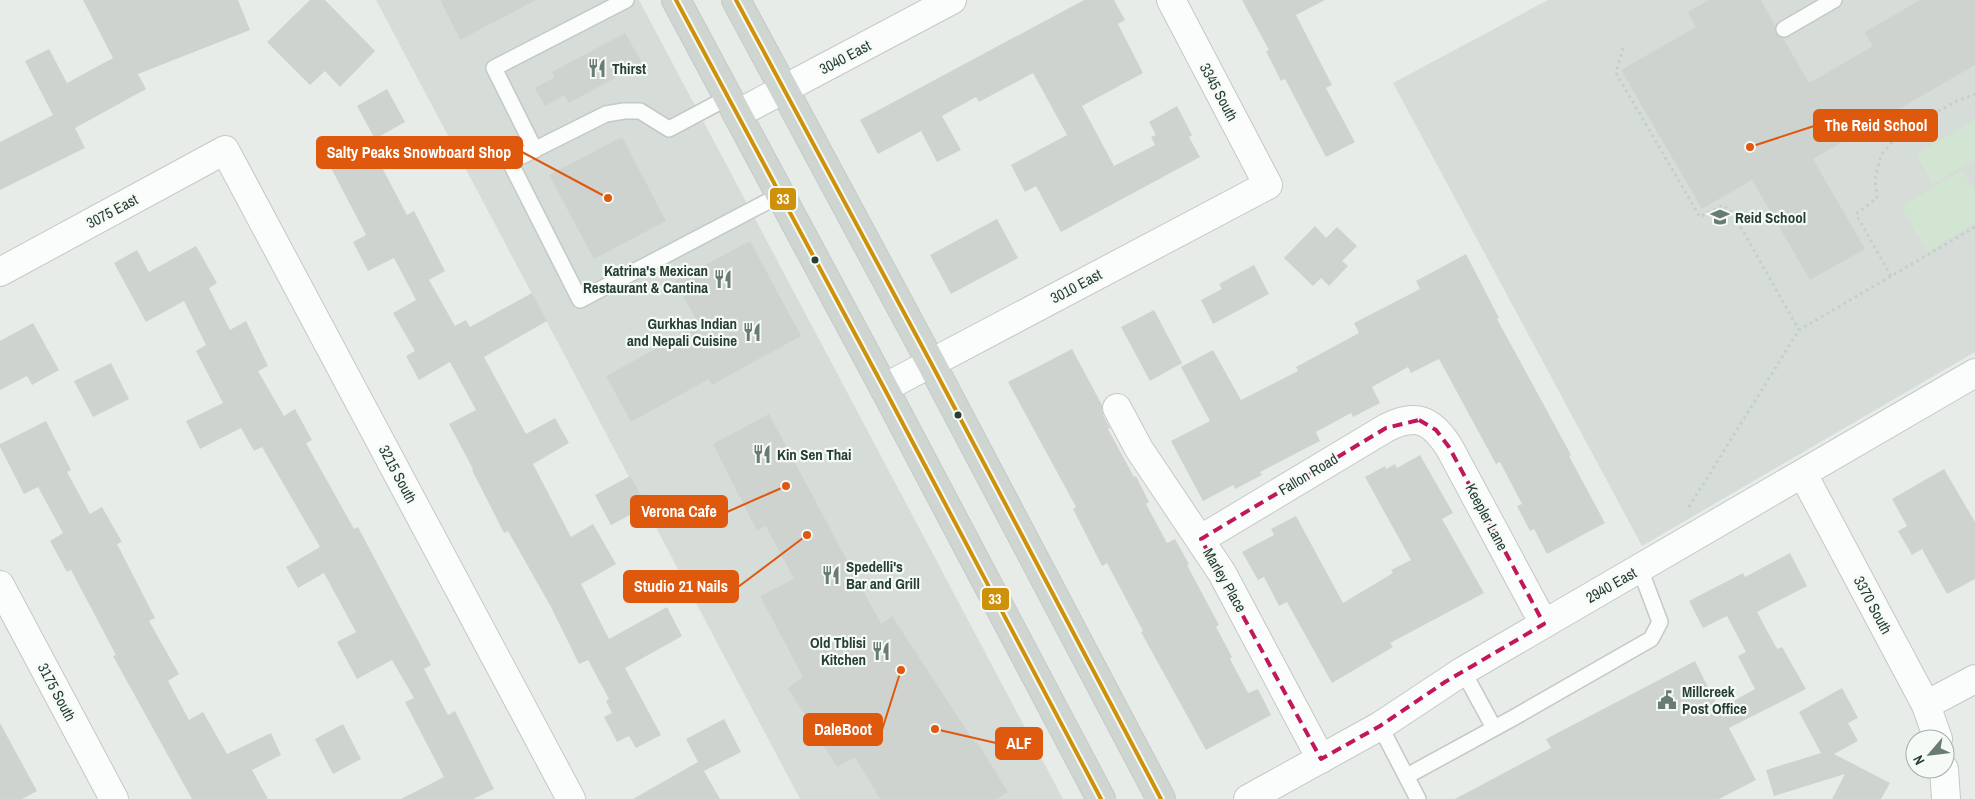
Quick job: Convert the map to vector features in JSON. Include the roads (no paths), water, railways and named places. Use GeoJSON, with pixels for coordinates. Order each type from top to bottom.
{"type":"FeatureCollection","features":[{"type":"Feature","properties":{"kind":"main road"},"geometry":{"type":"LineString","coordinates":[[676,0],[1101,799]]}},
{"type":"Feature","properties":{"kind":"main road"},"geometry":{"type":"LineString","coordinates":[[736,0],[931,363],[1161,799]]}},
{"type":"Feature","properties":{"kind":"street","name":"3040 East"},"geometry":{"type":"LineString","coordinates":[[733,105],[783,89],[952,0]]}},
{"type":"Feature","properties":{"kind":"street","name":"3345 South"},"geometry":{"type":"LineString","coordinates":[[1171,0],[1268,185]]}},
{"type":"Feature","properties":{"kind":"street","name":"3075 East"},"geometry":{"type":"LineString","coordinates":[[0,272],[225,150]]}},
{"type":"Feature","properties":{"kind":"street","name":"3215 South"},"geometry":{"type":"LineString","coordinates":[[225,150],[571,799]]}},
{"type":"Feature","properties":{"kind":"street","name":"3010 East"},"geometry":{"type":"LineString","coordinates":[[884,388],[1268,185]]}},
{"type":"Feature","properties":{"kind":"street","name":"2940 East"},"geometry":{"type":"LineString","coordinates":[[1248,799],[1380,726],[1463,671],[1975,373]]}},
{"type":"Feature","properties":{"kind":"street","name":"Marley Place"},"geometry":{"type":"LineString","coordinates":[[1118,408],[1139,449],[1222,573],[1321,759]]}},
{"type":"Feature","properties":{"kind":"street","name":"Fallon Road"},"geometry":{"type":"LineString","coordinates":[[1201,540],[1386,428],[1402,421],[1420,420]]}},
{"type":"Feature","properties":{"kind":"street","name":"Keepler Lane"},"geometry":{"type":"LineString","coordinates":[[1420,420],[1436,430],[1449,447],[1544,624]]}},
{"type":"Feature","properties":{"kind":"street","name":"3370 South"},"geometry":{"type":"LineString","coordinates":[[1803,474],[1926,705],[1934,729]]}},
{"type":"Feature","properties":{"kind":"street","name":"3175 South"},"geometry":{"type":"LineString","coordinates":[[0,585],[114,799]]}},
{"type":"Feature","properties":{"kind":"street"},"geometry":{"type":"LineString","coordinates":[[1926,705],[1975,679]]}},
{"type":"Feature","properties":{"kind":"street"},"geometry":{"type":"LineString","coordinates":[[1945,779],[1946,799]]}},
{"type":"Feature","properties":{"kind":"lane"},"geometry":{"type":"LineString","coordinates":[[535,150],[494,68],[626,0]]}},
{"type":"Feature","properties":{"kind":"lane"},"geometry":{"type":"LineString","coordinates":[[1784,29],[1834,0]]}},
{"type":"Feature","properties":{"kind":"lane"},"geometry":{"type":"LineString","coordinates":[[733,105],[669,129],[640,111],[606,114],[510,162],[580,300],[780,195]]}},
{"type":"Feature","properties":{"kind":"lane"},"geometry":{"type":"LineString","coordinates":[[1407,776],[1651,639],[1660,622],[1640,569]]}},
{"type":"Feature","properties":{"kind":"lane"},"geometry":{"type":"LineString","coordinates":[[1463,671],[1494,728]]}},
{"type":"Feature","properties":{"kind":"lane"},"geometry":{"type":"LineString","coordinates":[[1380,726],[1418,799]]}},
{"type":"Feature","properties":{"kind":"place","name":"Thirst"},"geometry":{"type":"Point","coordinates":[597,68]}},
{"type":"Feature","properties":{"kind":"place","name":"The Reid School"},"geometry":{"type":"Point","coordinates":[1750,147]}},
{"type":"Feature","properties":{"kind":"place","name":"Salty Peaks Snowboard Shop"},"geometry":{"type":"Point","coordinates":[608,198]}},
{"type":"Feature","properties":{"kind":"place","name":"Reid School"},"geometry":{"type":"Point","coordinates":[1720,217]}},
{"type":"Feature","properties":{"kind":"place","name":"Katrina's Mexican Restaurant & Cantina"},"geometry":{"type":"Point","coordinates":[723,279]}},
{"type":"Feature","properties":{"kind":"place","name":"Gurkhas Indian and Nepali Cuisine"},"geometry":{"type":"Point","coordinates":[752,332]}},
{"type":"Feature","properties":{"kind":"place","name":"Kin Sen Thai"},"geometry":{"type":"Point","coordinates":[762,454]}},
{"type":"Feature","properties":{"kind":"place","name":"Verona Cafe"},"geometry":{"type":"Point","coordinates":[786,486]}},
{"type":"Feature","properties":{"kind":"place","name":"Studio 21 Nails"},"geometry":{"type":"Point","coordinates":[807,535]}},
{"type":"Feature","properties":{"kind":"place","name":"Spedelli's Bar and Grill"},"geometry":{"type":"Point","coordinates":[831,575]}},
{"type":"Feature","properties":{"kind":"place","name":"Old Tblisi Kitchen"},"geometry":{"type":"Point","coordinates":[881,651]}},
{"type":"Feature","properties":{"kind":"place","name":"DaleBoot"},"geometry":{"type":"Point","coordinates":[901,670]}},
{"type":"Feature","properties":{"kind":"place","name":"Millcreek Post Office"},"geometry":{"type":"Point","coordinates":[1667,700]}},
{"type":"Feature","properties":{"kind":"place","name":"ALF"},"geometry":{"type":"Point","coordinates":[935,729]}}]}
